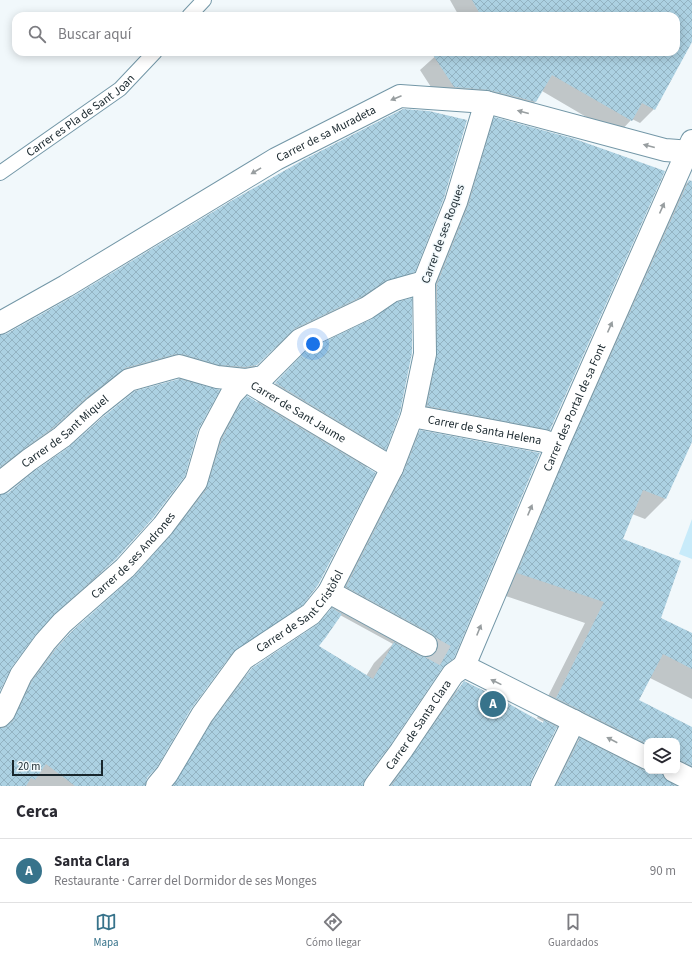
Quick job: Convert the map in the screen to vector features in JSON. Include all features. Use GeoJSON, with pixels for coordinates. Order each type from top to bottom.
{"type":"FeatureCollection","features":[{"type":"Feature","properties":{"kind":"street","name":"Carrer de sa Muradeta"},"geometry":{"type":"LineString","coordinates":[[0,323],[72,282],[276,159],[400,96],[486,102],[665,150],[690,148]]}},
{"type":"Feature","properties":{"kind":"street","name":"Carrer de ses Roques"},"geometry":{"type":"LineString","coordinates":[[412,416],[425,354],[424,282],[456,202],[486,102]]}},
{"type":"Feature","properties":{"kind":"street","name":"Carrer des Portal de sa Font"},"geometry":{"type":"LineString","coordinates":[[464,666],[557,446],[690,148]]}},
{"type":"Feature","properties":{"kind":"street"},"geometry":{"type":"LineString","coordinates":[[245,380],[263,377],[300,340],[367,308],[392,291],[424,282]]}},
{"type":"Feature","properties":{"kind":"street","name":"Carrer de Sant Jaume"},"geometry":{"type":"LineString","coordinates":[[129,380],[179,366],[217,377],[245,380],[392,468]]}},
{"type":"Feature","properties":{"kind":"street","name":"Carrer de Sant Miquel"},"geometry":{"type":"LineString","coordinates":[[0,483],[62,437],[95,407],[129,380]]}},
{"type":"Feature","properties":{"kind":"street","name":"Carrer de ses Andrones"},"geometry":{"type":"LineString","coordinates":[[0,716],[4,712],[21,676],[45,642],[62,623],[125,568],[163,526],[196,482],[210,434],[231,395],[245,380]]}},
{"type":"Feature","properties":{"kind":"street","name":"Carrer de Santa Helena"},"geometry":{"type":"LineString","coordinates":[[412,416],[544,441],[557,446]]}},
{"type":"Feature","properties":{"kind":"street","name":"Carrer de Sant Cristòfol"},"geometry":{"type":"LineString","coordinates":[[157,786],[167,774],[202,715],[243,659],[311,614],[329,592],[392,468],[412,416]]}},
{"type":"Feature","properties":{"kind":"street"},"geometry":{"type":"LineString","coordinates":[[329,592],[426,645]]}},
{"type":"Feature","properties":{"kind":"street"},"geometry":{"type":"LineString","coordinates":[[464,666],[644,756]]}},
{"type":"Feature","properties":{"kind":"street","name":"Carrer de Santa Clara"},"geometry":{"type":"LineString","coordinates":[[375,786],[401,751],[453,674],[464,666]]}},
{"type":"Feature","properties":{"kind":"street"},"geometry":{"type":"LineString","coordinates":[[542,786],[574,721]]}},
{"type":"Feature","properties":{"kind":"street"},"geometry":{"type":"LineString","coordinates":[[679,774],[692,781],[690,786]]}},
{"type":"Feature","properties":{"kind":"lane"},"geometry":{"type":"LineString","coordinates":[[193,12],[204,0]]}},
{"type":"Feature","properties":{"kind":"lane","name":"Carrer es Pla de Sant Joan"},"geometry":{"type":"LineString","coordinates":[[0,173],[120,89],[151,56]]}},
{"type":"Feature","properties":{"kind":"shaded area"},"geometry":{"type":"Polygon","coordinates":[[[692,519],[692,559],[679,554],[692,519]]]}},
{"type":"Feature","properties":{"kind":"building"},"geometry":{"type":"Polygon","coordinates":[[[472,0],[692,0],[692,42],[655,110],[642,103],[632,121],[552,75],[536,102],[489,90],[454,87],[434,56],[680,56],[680,12],[479,12],[472,0]]]}},
{"type":"Feature","properties":{"kind":"building"},"geometry":{"type":"Polygon","coordinates":[[[403,109],[429,111],[467,120],[444,198],[415,272],[385,281],[361,297],[294,329],[257,365],[245,367],[219,365],[182,354],[176,354],[125,368],[87,397],[54,427],[0,467],[0,335],[6,334],[72,297],[231,201],[305,159],[403,109]]]}},
{"type":"Feature","properties":{"kind":"building"},"geometry":{"type":"Polygon","coordinates":[[[494,117],[575,139],[665,171],[550,430],[427,406],[437,354],[437,284],[468,206],[494,117]]]}},
{"type":"Feature","properties":{"kind":"building"},"geometry":{"type":"Polygon","coordinates":[[[689,180],[692,181],[692,442],[666,499],[643,490],[623,539],[681,561],[661,618],[692,633],[692,669],[663,654],[639,700],[692,727],[692,766],[680,760],[680,738],[644,738],[644,742],[556,698],[604,602],[517,573],[568,451],[689,180]]]}},
{"type":"Feature","properties":{"kind":"building"},"geometry":{"type":"Polygon","coordinates":[[[412,298],[412,353],[400,412],[386,450],[275,383],[307,350],[372,319],[397,302],[412,298]]]}},
{"type":"Feature","properties":{"kind":"building"},"geometry":{"type":"Polygon","coordinates":[[[179,379],[220,390],[198,430],[185,476],[153,518],[116,559],[54,614],[36,634],[11,668],[0,691],[0,495],[8,493],[36,470],[69,447],[135,391],[179,379]]]}},
{"type":"Feature","properties":{"kind":"building"},"geometry":{"type":"Polygon","coordinates":[[[247,396],[376,473],[318,585],[303,605],[233,652],[191,709],[157,767],[147,778],[145,786],[75,786],[46,764],[35,780],[31,778],[26,786],[0,786],[0,728],[4,728],[13,721],[32,681],[55,650],[71,632],[134,576],[172,534],[206,490],[222,439],[241,402],[247,396]]]}},
{"type":"Feature","properties":{"kind":"building"},"geometry":{"type":"Polygon","coordinates":[[[420,430],[540,453],[454,658],[443,667],[391,744],[365,779],[363,786],[173,786],[212,722],[252,668],[318,624],[332,608],[342,614],[319,646],[373,679],[394,642],[420,656],[432,656],[437,651],[438,644],[436,638],[432,634],[346,587],[403,474],[420,430]]]}},
{"type":"Feature","properties":{"kind":"building"},"geometry":{"type":"Polygon","coordinates":[[[464,681],[497,697],[543,723],[544,720],[557,727],[531,780],[530,786],[391,786],[464,681]]]}},
{"type":"Feature","properties":{"kind":"building"},"geometry":{"type":"Polygon","coordinates":[[[580,738],[644,770],[644,774],[663,774],[664,778],[676,786],[556,786],[580,738]]]}},
{"type":"Feature","properties":{"kind":"tunnel"},"geometry":{"type":"LineString","coordinates":[[426,645],[464,666]]}},
{"type":"Feature","properties":{"kind":"place","name":"Santa Clara"},"geometry":{"type":"Point","coordinates":[493,704]}}]}
